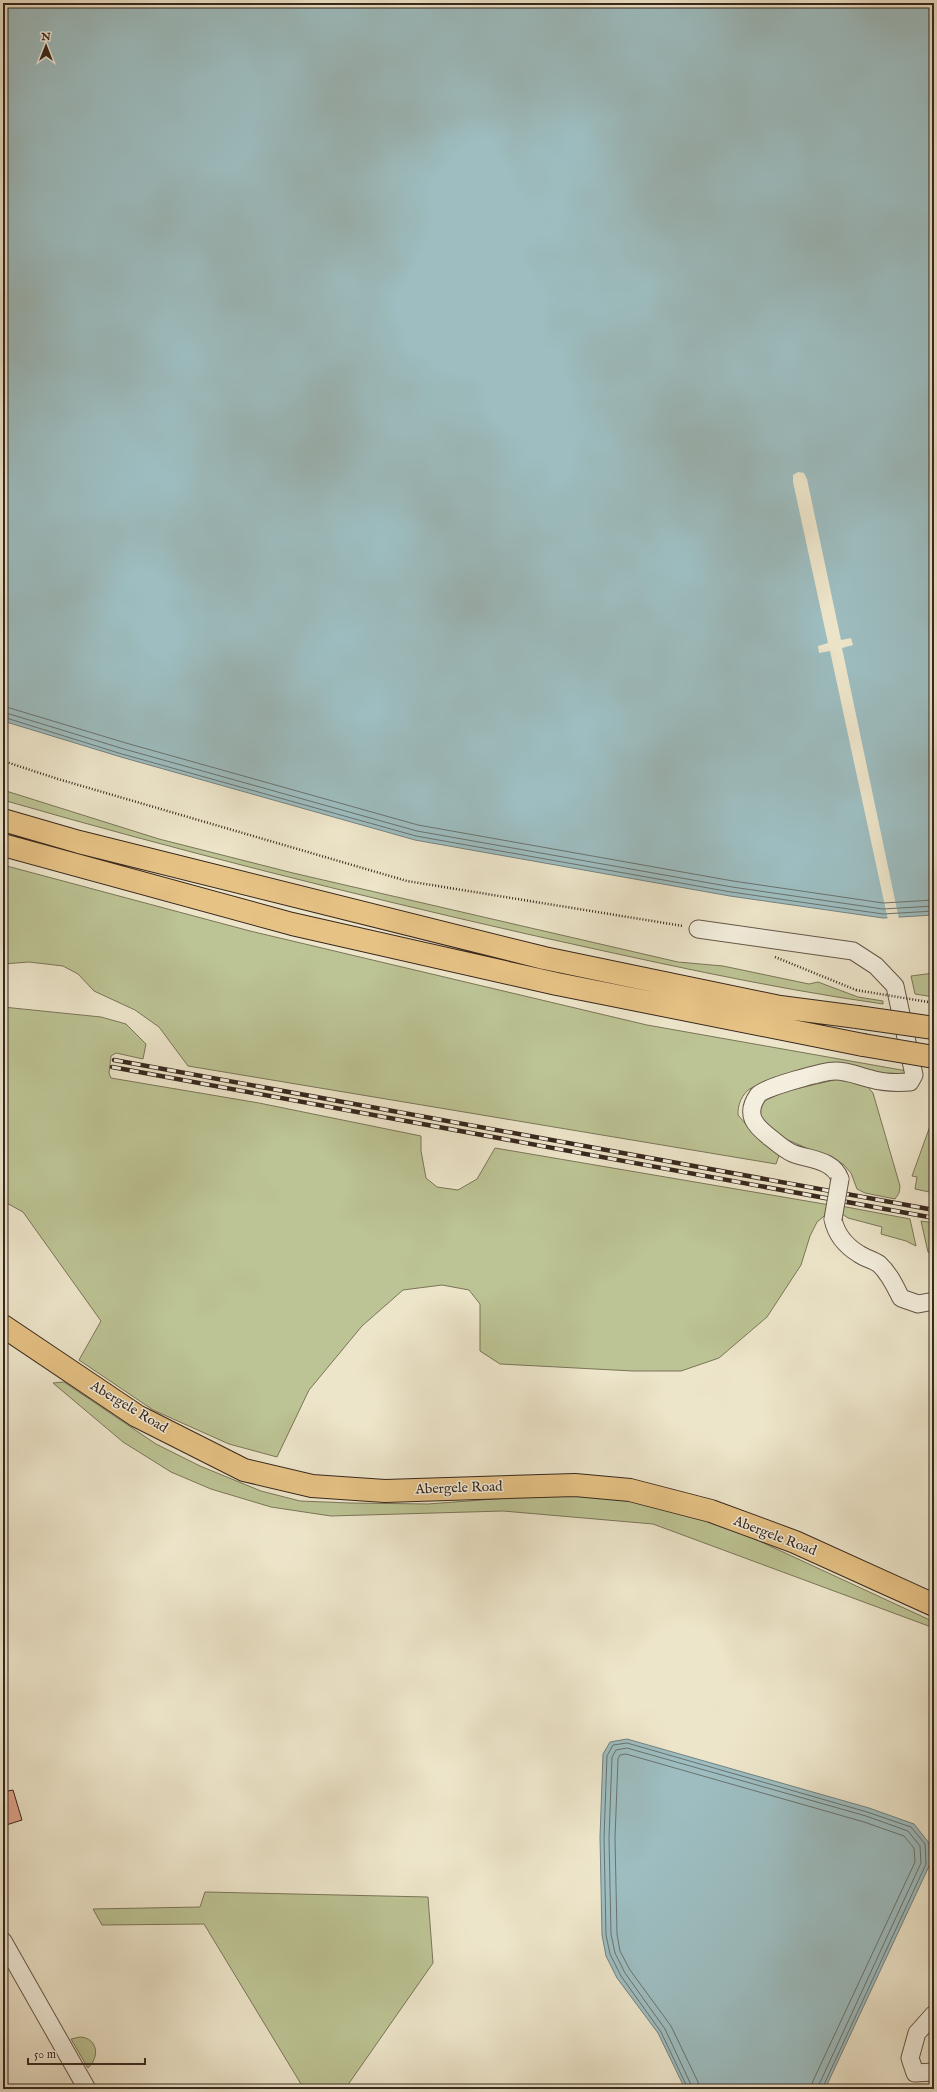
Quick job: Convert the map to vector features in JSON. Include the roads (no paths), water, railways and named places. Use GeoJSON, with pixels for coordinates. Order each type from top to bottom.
{"type":"FeatureCollection","features":[{"type":"Feature","properties":{"kind":"main road"},"geometry":{"type":"LineString","coordinates":[[3,820],[80,842],[544,958],[780,1007],[934,1028]]}},
{"type":"Feature","properties":{"kind":"main road"},"geometry":{"type":"LineString","coordinates":[[3,845],[292,924],[557,984],[863,1045],[934,1057]]}},
{"type":"Feature","properties":{"kind":"main road","name":"Abergele Road"},"geometry":{"type":"LineString","coordinates":[[3,1326],[137,1416],[244,1470],[312,1486],[385,1491],[574,1485],[630,1490],[710,1511],[795,1542],[934,1605]]}},
{"type":"Feature","properties":{"kind":"street"},"geometry":{"type":"LineString","coordinates":[[698,929],[853,951],[876,966],[895,986],[914,1075],[910,1082],[890,1083],[850,1072],[834,1071],[774,1086],[761,1091],[753,1102],[752,1115],[758,1128],[792,1153],[822,1161],[837,1171],[840,1179],[833,1220],[835,1228],[842,1240],[858,1254],[878,1264],[893,1281],[901,1298],[918,1304],[934,1301]]}},
{"type":"Feature","properties":{"kind":"street"},"geometry":{"type":"LineString","coordinates":[[3,1942],[87,2089]]}},
{"type":"Feature","properties":{"kind":"street"},"geometry":{"type":"LineString","coordinates":[[934,2014],[917,2033],[910,2058],[915,2073],[934,2072]]}},
{"type":"Feature","properties":{"kind":"water"},"geometry":{"type":"Polygon","coordinates":[[[3,3],[934,3],[934,915],[883,918],[730,896],[415,840],[121,757],[3,721],[3,3]]]}},
{"type":"Feature","properties":{"kind":"water"},"geometry":{"type":"Polygon","coordinates":[[[627,1739],[869,1808],[914,1824],[929,1843],[930,1864],[825,2089],[685,2089],[658,2033],[617,1978],[606,1956],[602,1935],[600,1837],[603,1754],[610,1742],[627,1739]]]}},
{"type":"Feature","properties":{"kind":"railway"},"geometry":{"type":"LineString","coordinates":[[114,1060],[934,1210]]}},
{"type":"Feature","properties":{"kind":"railway"},"geometry":{"type":"LineString","coordinates":[[112,1067],[934,1218]]}}]}
